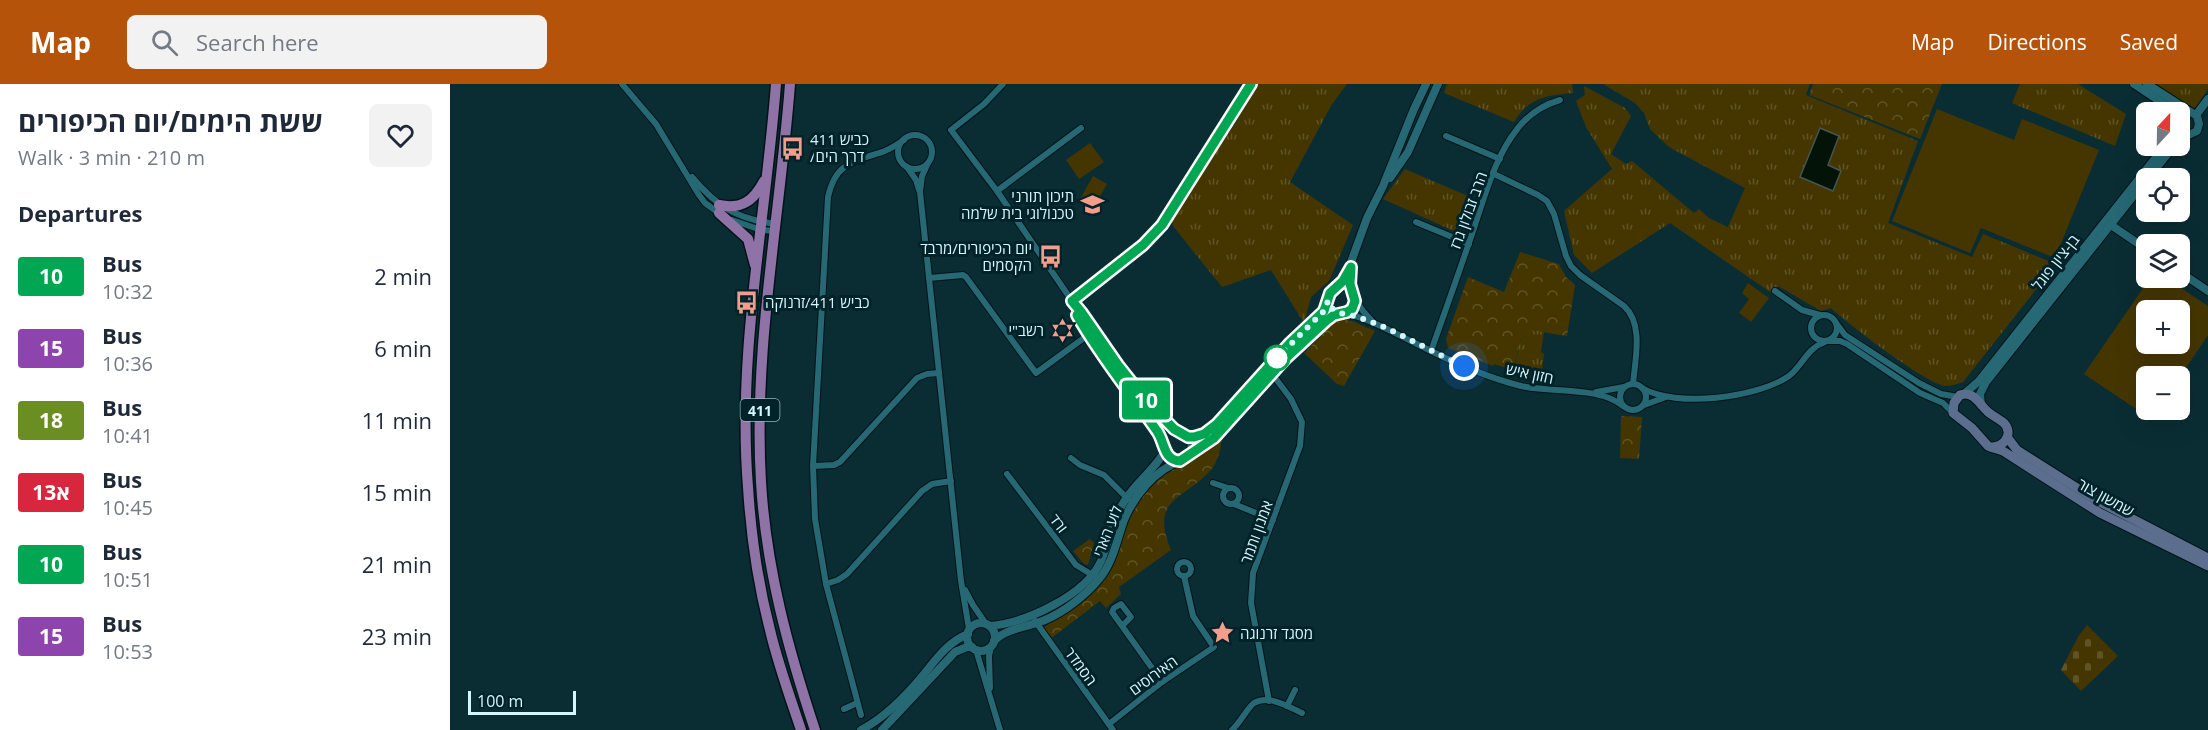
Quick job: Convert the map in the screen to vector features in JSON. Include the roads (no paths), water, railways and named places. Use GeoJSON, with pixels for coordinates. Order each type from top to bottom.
{"type":"FeatureCollection","features":[{"type":"Feature","properties":{"kind":"main road","name":"411"},"geometry":{"type":"LineString","coordinates":[[776,84],[747,390],[746,456],[749,507],[770,630],[801,730]]}},
{"type":"Feature","properties":{"kind":"main road","name":"411"},"geometry":{"type":"LineString","coordinates":[[790,84],[762,355],[759,423],[761,485],[776,597],[794,668],[813,726]]}},
{"type":"Feature","properties":{"kind":"main road"},"geometry":{"type":"LineString","coordinates":[[719,209],[746,203],[758,192],[767,175]]}},
{"type":"Feature","properties":{"kind":"main road"},"geometry":{"type":"LineString","coordinates":[[719,209],[748,240],[757,273]]}},
{"type":"Feature","properties":{"kind":"main road"},"geometry":{"type":"LineString","coordinates":[[1953,413],[1953,405],[1961,395]]}},
{"type":"Feature","properties":{"kind":"main road","name":"שמשון צור"},"geometry":{"type":"LineString","coordinates":[[1961,395],[1973,396],[2005,425],[2008,432],[2007,437],[2017,450],[2082,492],[2208,558]]}},
{"type":"Feature","properties":{"kind":"main road","name":"שמשון צור"},"geometry":{"type":"LineString","coordinates":[[1953,413],[1972,428],[1985,444],[2008,455],[2100,513],[2208,566]]}},
{"type":"Feature","properties":{"kind":"main road"},"geometry":{"type":"LineString","coordinates":[[1992,447],[2000,446],[2007,437]]}},
{"type":"Feature","properties":{"kind":"main road"},"geometry":{"type":"LineString","coordinates":[[813,726],[823,730]]}},
{"type":"Feature","properties":{"kind":"street"},"geometry":{"type":"LineString","coordinates":[[622,84],[656,124],[684,168],[719,209],[762,226],[775,227]]}},
{"type":"Feature","properties":{"kind":"street"},"geometry":{"type":"LineString","coordinates":[[1003,84],[984,104],[951,130],[997,191],[1129,380],[1165,420],[1188,437],[1192,445],[1184,459],[1172,460],[1158,432],[1088,335],[1072,301]]}},
{"type":"Feature","properties":{"kind":"street"},"geometry":{"type":"LineString","coordinates":[[1072,301],[1143,245],[1162,225],[1251,84]]}},
{"type":"Feature","properties":{"kind":"street"},"geometry":{"type":"LineString","coordinates":[[1270,370],[1290,343],[1324,311],[1330,293],[1343,281],[1351,267],[1367,218],[1426,84]]}},
{"type":"Feature","properties":{"kind":"street"},"geometry":{"type":"LineString","coordinates":[[1383,186],[1408,152],[1438,84]]}},
{"type":"Feature","properties":{"kind":"street"},"geometry":{"type":"LineString","coordinates":[[2134,84],[2161,102]]}},
{"type":"Feature","properties":{"kind":"street"},"geometry":{"type":"LineString","coordinates":[[2147,84],[2199,120],[2199,127],[2190,133]]}},
{"type":"Feature","properties":{"kind":"street"},"geometry":{"type":"LineString","coordinates":[[2192,113],[2208,99]]}},
{"type":"Feature","properties":{"kind":"street","name":"הרב זבולון גרז"},"geometry":{"type":"LineString","coordinates":[[1431,351],[1494,174],[1510,139],[1523,122],[1543,107],[1560,100]]}},
{"type":"Feature","properties":{"kind":"street"},"geometry":{"type":"LineString","coordinates":[[997,191],[1081,128]]}},
{"type":"Feature","properties":{"kind":"street"},"geometry":{"type":"LineString","coordinates":[[861,715],[826,584],[815,519],[813,466],[828,197],[833,180],[844,166],[858,158],[881,153],[916,135],[926,140],[932,151],[922,176],[920,192]]}},
{"type":"Feature","properties":{"kind":"street"},"geometry":{"type":"LineString","coordinates":[[1446,136],[1500,159]]}},
{"type":"Feature","properties":{"kind":"street"},"geometry":{"type":"LineString","coordinates":[[900,159],[899,149],[904,140]]}},
{"type":"Feature","properties":{"kind":"street"},"geometry":{"type":"LineString","coordinates":[[881,153],[894,155],[900,159],[916,180],[920,192],[968,640],[974,648],[1000,730]]}},
{"type":"Feature","properties":{"kind":"street","name":"בן-ציון פוגל"},"geometry":{"type":"LineString","coordinates":[[1961,395],[1979,381],[2157,156]]}},
{"type":"Feature","properties":{"kind":"street","name":"בן-ציון פוגל"},"geometry":{"type":"LineString","coordinates":[[2156,168],[2166,156]]}},
{"type":"Feature","properties":{"kind":"street"},"geometry":{"type":"LineString","coordinates":[[906,167],[917,169],[928,164]]}},
{"type":"Feature","properties":{"kind":"street"},"geometry":{"type":"LineString","coordinates":[[1494,174],[1547,201],[1554,214],[1566,256],[1573,269],[1630,312],[1636,328],[1634,384]]}},
{"type":"Feature","properties":{"kind":"street","name":"בן-ציון פוגל"},"geometry":{"type":"LineString","coordinates":[[1981,405],[1980,394],[1986,382],[2136,193]]}},
{"type":"Feature","properties":{"kind":"street"},"geometry":{"type":"LineString","coordinates":[[1416,222],[1468,244]]}},
{"type":"Feature","properties":{"kind":"street"},"geometry":{"type":"LineString","coordinates":[[2111,225],[2136,242]]}},
{"type":"Feature","properties":{"kind":"street"},"geometry":{"type":"LineString","coordinates":[[1188,437],[1204,434],[1217,424],[1270,370],[1327,320],[1352,309],[1354,296],[1350,284],[1351,267]]}},
{"type":"Feature","properties":{"kind":"street"},"geometry":{"type":"LineString","coordinates":[[929,278],[963,275],[966,277],[1036,373],[1088,335]]}},
{"type":"Feature","properties":{"kind":"street"},"geometry":{"type":"LineString","coordinates":[[2190,279],[2208,291]]}},
{"type":"Feature","properties":{"kind":"street"},"geometry":{"type":"LineString","coordinates":[[1334,289],[1344,287],[1354,296]]}},
{"type":"Feature","properties":{"kind":"street"},"geometry":{"type":"LineString","coordinates":[[1775,291],[1802,310],[1817,340],[1847,344],[1920,393],[1943,403],[1953,413]]}},
{"type":"Feature","properties":{"kind":"street","name":"חזון איש"},"geometry":{"type":"LineString","coordinates":[[1354,296],[1365,314],[1380,326]]}},
{"type":"Feature","properties":{"kind":"street"},"geometry":{"type":"LineString","coordinates":[[1328,301],[1333,310],[1342,313]]}},
{"type":"Feature","properties":{"kind":"street"},"geometry":{"type":"LineString","coordinates":[[1802,310],[1831,317],[1845,335],[1928,388],[1941,394],[1961,395]]}},
{"type":"Feature","properties":{"kind":"street","name":"חזון איש"},"geometry":{"type":"LineString","coordinates":[[1342,313],[1380,326],[1431,351],[1505,381],[1537,389],[1603,396],[1623,406]]}},
{"type":"Feature","properties":{"kind":"street"},"geometry":{"type":"LineString","coordinates":[[1806,356],[1815,318],[1824,315]]}},
{"type":"Feature","properties":{"kind":"street"},"geometry":{"type":"LineString","coordinates":[[1672,397],[1656,394],[1634,384],[1625,387],[1619,397],[1623,406],[1632,411],[1656,399],[1726,396],[1760,390],[1790,375],[1816,346],[1827,341],[1836,333],[1836,323]]}},
{"type":"Feature","properties":{"kind":"street","name":"לוע הארי"},"geometry":{"type":"LineString","coordinates":[[993,644],[1001,635],[1036,624],[1066,608],[1100,578],[1109,564],[1129,501],[1165,468],[1184,459],[1214,438],[1270,370]]}},
{"type":"Feature","properties":{"kind":"street","name":"אמנון ותמר"},"geometry":{"type":"LineString","coordinates":[[1269,701],[1251,603],[1253,573],[1300,446],[1302,422],[1291,399],[1270,370]]}},
{"type":"Feature","properties":{"kind":"street"},"geometry":{"type":"LineString","coordinates":[[813,466],[834,465],[840,462],[917,378],[939,373]]}},
{"type":"Feature","properties":{"kind":"street","name":"חזון איש"},"geometry":{"type":"LineString","coordinates":[[1578,393],[1625,387]]}},
{"type":"Feature","properties":{"kind":"street"},"geometry":{"type":"LineString","coordinates":[[1642,388],[1646,396],[1643,406]]}},
{"type":"Feature","properties":{"kind":"street"},"geometry":{"type":"LineString","coordinates":[[1164,448],[1171,435],[1180,433]]}},
{"type":"Feature","properties":{"kind":"street","name":"לוע הארי"},"geometry":{"type":"LineString","coordinates":[[988,625],[1031,616],[1057,604],[1091,575],[1101,561],[1116,517],[1164,448]]}},
{"type":"Feature","properties":{"kind":"street"},"geometry":{"type":"LineString","coordinates":[[1071,458],[1080,465],[1104,475],[1129,501]]}},
{"type":"Feature","properties":{"kind":"street","name":"ורד"},"geometry":{"type":"LineString","coordinates":[[1007,474],[1076,565],[1100,578]]}},
{"type":"Feature","properties":{"kind":"street"},"geometry":{"type":"LineString","coordinates":[[826,584],[847,574],[927,487],[951,481]]}},
{"type":"Feature","properties":{"kind":"street"},"geometry":{"type":"LineString","coordinates":[[1213,483],[1233,488],[1239,493],[1239,498],[1234,504]]}},
{"type":"Feature","properties":{"kind":"street"},"geometry":{"type":"LineString","coordinates":[[1228,488],[1224,491],[1223,498],[1228,503],[1273,520]]}},
{"type":"Feature","properties":{"kind":"street","name":"האירוסים"},"geometry":{"type":"LineString","coordinates":[[1111,727],[1162,682],[1214,647],[1193,616],[1184,576]]}},
{"type":"Feature","properties":{"kind":"street"},"geometry":{"type":"LineString","coordinates":[[961,581],[973,605],[995,633],[989,656],[989,692]]}},
{"type":"Feature","properties":{"kind":"street","name":"הסמדר"},"geometry":{"type":"LineString","coordinates":[[1031,616],[1111,727]]}},
{"type":"Feature","properties":{"kind":"street"},"geometry":{"type":"LineString","coordinates":[[861,730],[886,714],[957,638],[978,623],[988,625]]}},
{"type":"Feature","properties":{"kind":"street"},"geometry":{"type":"LineString","coordinates":[[1122,626],[1162,682]]}},
{"type":"Feature","properties":{"kind":"street"},"geometry":{"type":"LineString","coordinates":[[882,730],[955,652],[974,648],[985,650],[993,644]]}},
{"type":"Feature","properties":{"kind":"street"},"geometry":{"type":"LineString","coordinates":[[1287,706],[1295,690]]}},
{"type":"Feature","properties":{"kind":"street"},"geometry":{"type":"LineString","coordinates":[[1232,730],[1254,704],[1269,701],[1302,713]]}},
{"type":"Feature","properties":{"kind":"street"},"geometry":{"type":"LineString","coordinates":[[844,709],[857,703]]}},
{"type":"Feature","properties":{"kind":"place","name":"כביש 411 /דרך הים"},"geometry":{"type":"Point","coordinates":[792,148]}},
{"type":"Feature","properties":{"kind":"place","name":"תיכון תורני טכנולוגי בית שלמה"},"geometry":{"type":"Point","coordinates":[1092,205]}},
{"type":"Feature","properties":{"kind":"place","name":"יום הכיפורים/מרבד הקסמים"},"geometry":{"type":"Point","coordinates":[1050,257]}},
{"type":"Feature","properties":{"kind":"place","name":"כביש 411/זרנוקה"},"geometry":{"type":"Point","coordinates":[747,302]}},
{"type":"Feature","properties":{"kind":"place","name":"רשב\"י"},"geometry":{"type":"Point","coordinates":[1062,330]}},
{"type":"Feature","properties":{"kind":"place","name":"מסגד זרנוגה"},"geometry":{"type":"Point","coordinates":[1222,633]}}]}
